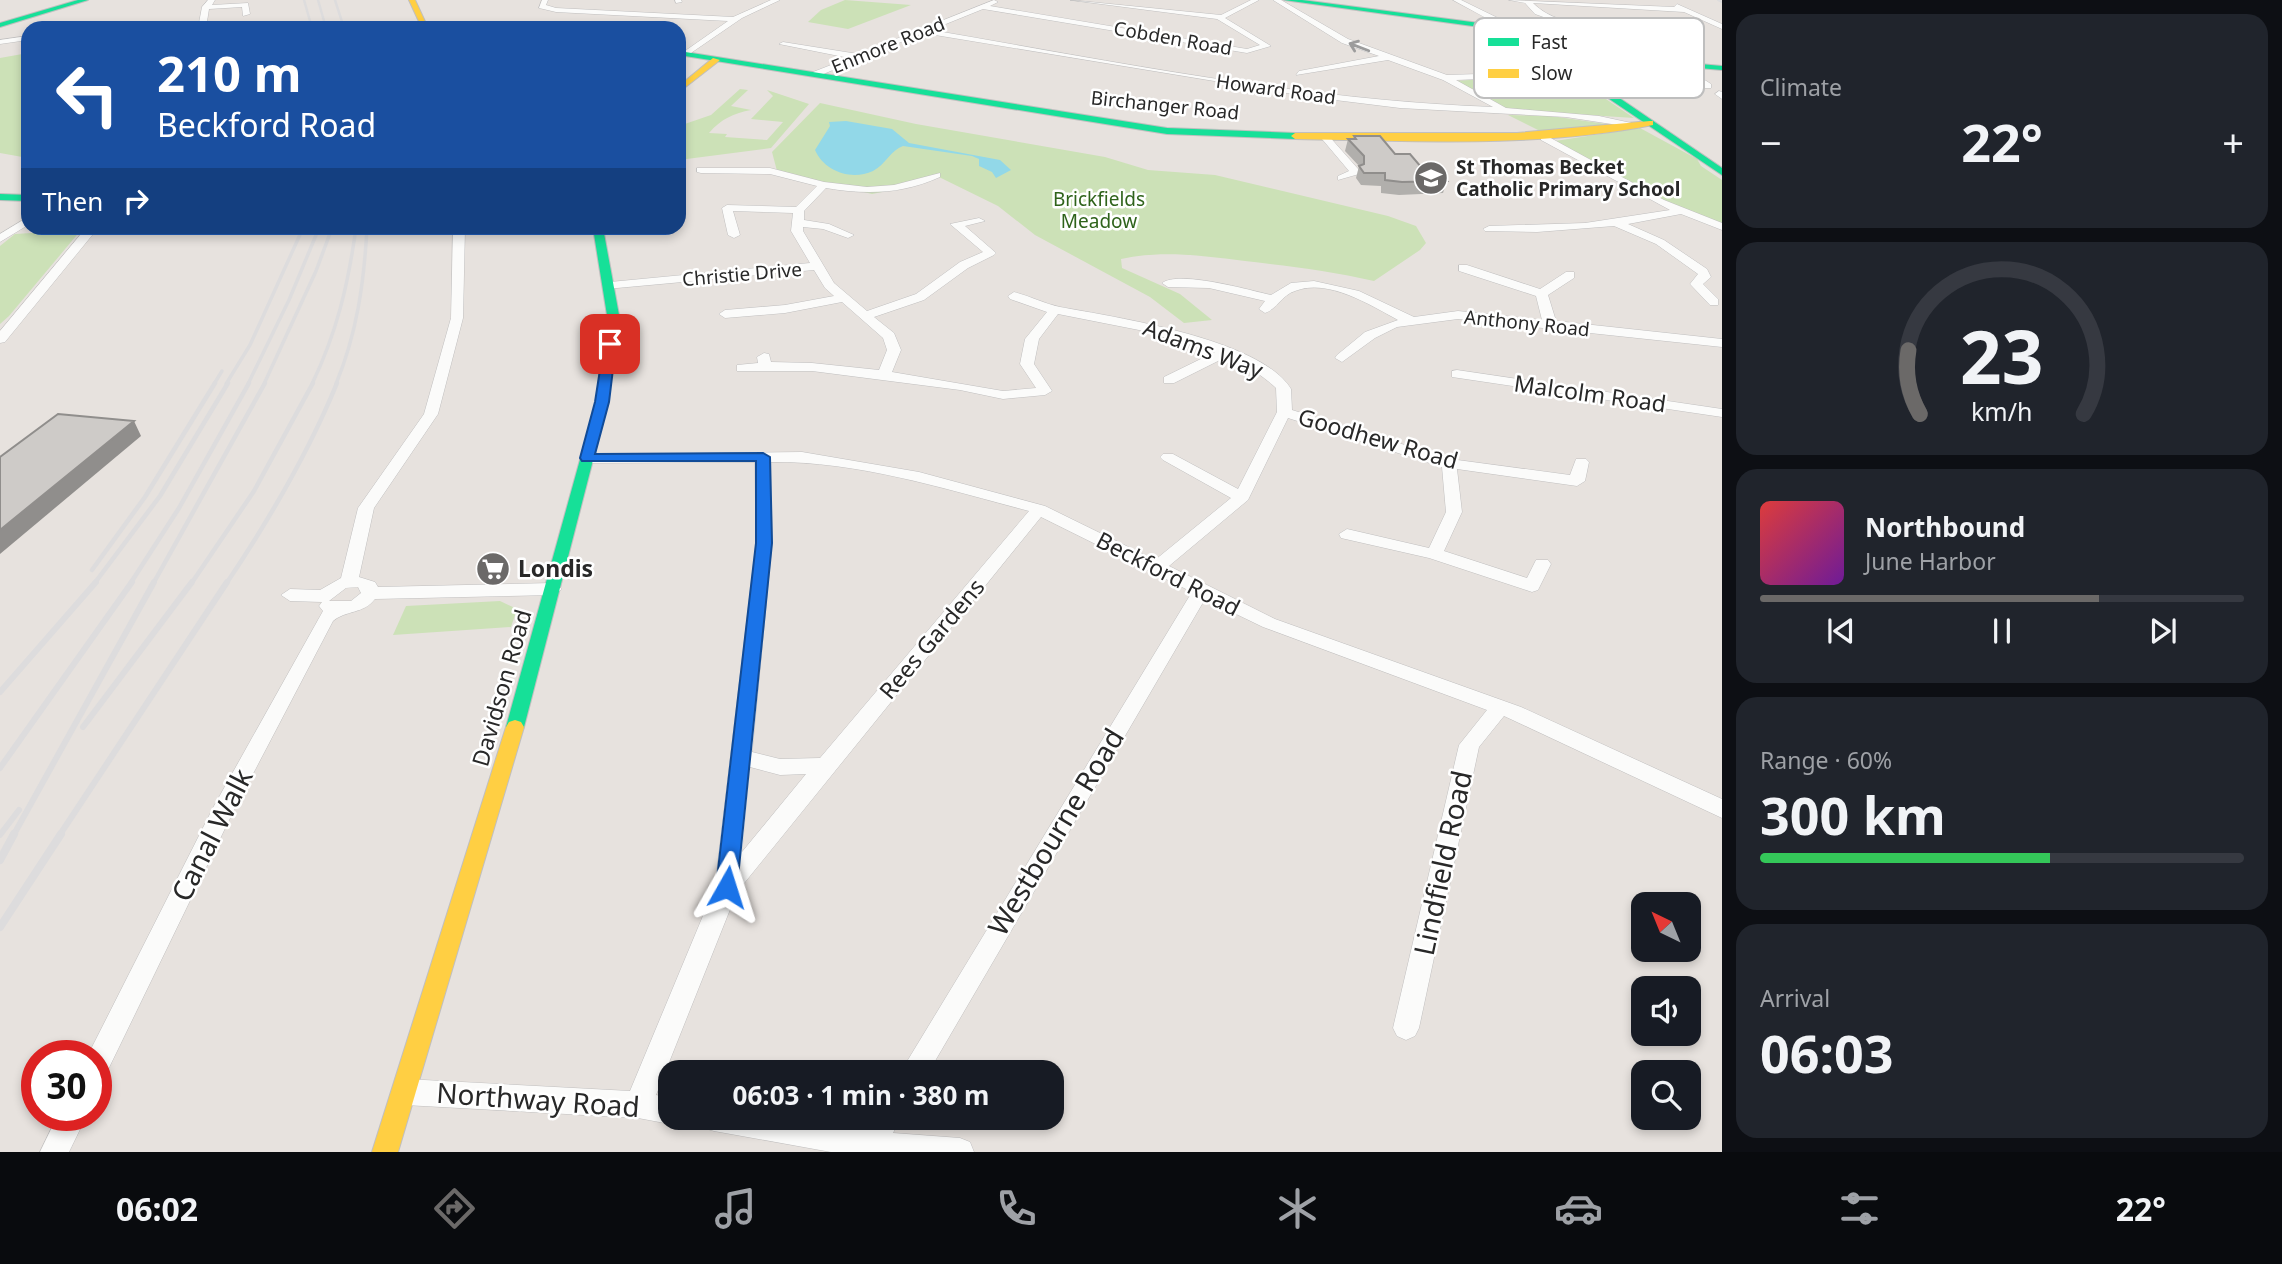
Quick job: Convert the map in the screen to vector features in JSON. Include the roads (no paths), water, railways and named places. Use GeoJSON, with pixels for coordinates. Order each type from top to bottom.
{"type":"FeatureCollection","features":[{"type":"Feature","properties":{"kind":"street"},"geometry":{"type":"LineString","coordinates":[[0,26],[85,0]]}},
{"type":"Feature","properties":{"kind":"street"},"geometry":{"type":"LineString","coordinates":[[203,21],[205,7],[212,0]]}},
{"type":"Feature","properties":{"kind":"street"},"geometry":{"type":"LineString","coordinates":[[412,0],[422,21]]}},
{"type":"Feature","properties":{"kind":"street"},"geometry":{"type":"LineString","coordinates":[[545,0],[542,6],[556,10],[734,19]]}},
{"type":"Feature","properties":{"kind":"street"},"geometry":{"type":"LineString","coordinates":[[623,14],[626,0]]}},
{"type":"Feature","properties":{"kind":"street"},"geometry":{"type":"LineString","coordinates":[[686,52],[734,19],[777,0]]}},
{"type":"Feature","properties":{"kind":"street","name":"Enmore Road"},"geometry":{"type":"LineString","coordinates":[[816,74],[1000,0]]}},
{"type":"Feature","properties":{"kind":"street"},"geometry":{"type":"LineString","coordinates":[[1073,0],[1221,17]]}},
{"type":"Feature","properties":{"kind":"street","name":"Cobden Road"},"geometry":{"type":"LineString","coordinates":[[984,7],[1242,50],[1267,47],[1223,22],[1221,17],[1256,0]]}},
{"type":"Feature","properties":{"kind":"street"},"geometry":{"type":"LineString","coordinates":[[1276,0],[1345,41],[1446,78],[1474,94]]}},
{"type":"Feature","properties":{"kind":"street"},"geometry":{"type":"LineString","coordinates":[[1286,0],[1340,2],[1474,24]]}},
{"type":"Feature","properties":{"kind":"street"},"geometry":{"type":"LineString","coordinates":[[1456,0],[1491,18]]}},
{"type":"Feature","properties":{"kind":"street"},"geometry":{"type":"LineString","coordinates":[[1511,0],[1685,10]]}},
{"type":"Feature","properties":{"kind":"street"},"geometry":{"type":"LineString","coordinates":[[1665,0],[1702,18]]}},
{"type":"Feature","properties":{"kind":"street"},"geometry":{"type":"LineString","coordinates":[[1527,1],[1533,8],[1553,18]]}},
{"type":"Feature","properties":{"kind":"street"},"geometry":{"type":"LineString","coordinates":[[205,7],[245,5],[246,14]]}},
{"type":"Feature","properties":{"kind":"street"},"geometry":{"type":"LineString","coordinates":[[1704,19],[1722,27]]}},
{"type":"Feature","properties":{"kind":"street","name":"Howard Road"},"geometry":{"type":"LineString","coordinates":[[923,31],[1240,85],[1381,104],[1631,124]]}},
{"type":"Feature","properties":{"kind":"street"},"geometry":{"type":"LineString","coordinates":[[0,42],[21,39]]}},
{"type":"Feature","properties":{"kind":"street"},"geometry":{"type":"LineString","coordinates":[[783,44],[859,57]]}},
{"type":"Feature","properties":{"kind":"street","name":"Birchanger Road"},"geometry":{"type":"LineString","coordinates":[[686,53],[1154,130],[1325,137],[1544,138],[1650,123]]}},
{"type":"Feature","properties":{"kind":"street"},"geometry":{"type":"LineString","coordinates":[[1299,73],[1390,57]]}},
{"type":"Feature","properties":{"kind":"street"},"geometry":{"type":"LineString","coordinates":[[686,84],[716,60]]}},
{"type":"Feature","properties":{"kind":"street"},"geometry":{"type":"LineString","coordinates":[[1704,66],[1722,68]]}},
{"type":"Feature","properties":{"kind":"street"},"geometry":{"type":"LineString","coordinates":[[1446,78],[1474,77]]}},
{"type":"Feature","properties":{"kind":"street"},"geometry":{"type":"LineString","coordinates":[[1704,83],[1708,86]]}},
{"type":"Feature","properties":{"kind":"street"},"geometry":{"type":"LineString","coordinates":[[1481,98],[1505,112]]}},
{"type":"Feature","properties":{"kind":"street"},"geometry":{"type":"LineString","coordinates":[[1613,98],[1722,172]]}},
{"type":"Feature","properties":{"kind":"street"},"geometry":{"type":"LineString","coordinates":[[1325,137],[1355,173],[1342,178]]}},
{"type":"Feature","properties":{"kind":"street"},"geometry":{"type":"LineString","coordinates":[[1544,138],[1680,211],[1722,228]]}},
{"type":"Feature","properties":{"kind":"street"},"geometry":{"type":"LineString","coordinates":[[701,170],[770,171],[824,185],[881,192],[903,189],[936,176]]}},
{"type":"Feature","properties":{"kind":"street"},"geometry":{"type":"LineString","coordinates":[[734,235],[727,208],[799,210],[824,185]]}},
{"type":"Feature","properties":{"kind":"street"},"geometry":{"type":"LineString","coordinates":[[0,197],[21,198]]}},
{"type":"Feature","properties":{"kind":"street","name":"Christie Drive"},"geometry":{"type":"LineString","coordinates":[[610,286],[818,266],[797,231],[799,210]]}},
{"type":"Feature","properties":{"kind":"street"},"geometry":{"type":"LineString","coordinates":[[1489,229],[1618,224],[1680,211]]}},
{"type":"Feature","properties":{"kind":"street"},"geometry":{"type":"LineString","coordinates":[[868,316],[920,297],[964,265],[987,257],[990,253],[987,249],[956,225],[979,221]]}},
{"type":"Feature","properties":{"kind":"street"},"geometry":{"type":"LineString","coordinates":[[798,223],[825,226],[848,235]]}},
{"type":"Feature","properties":{"kind":"street"},"geometry":{"type":"LineString","coordinates":[[1618,224],[1660,242],[1703,272],[1705,277],[1696,284],[1714,302]]}},
{"type":"Feature","properties":{"kind":"street"},"geometry":{"type":"LineString","coordinates":[[0,239],[21,225]]}},
{"type":"Feature","properties":{"kind":"street"},"geometry":{"type":"LineString","coordinates":[[0,339],[86,235]]}},
{"type":"Feature","properties":{"kind":"street"},"geometry":{"type":"LineString","coordinates":[[349,582],[366,508],[431,414],[457,318],[459,235]]}},
{"type":"Feature","properties":{"kind":"street","name":"Davidson Road"},"geometry":{"type":"LineString","coordinates":[[384,1152],[405,1092],[533,670],[587,458],[608,363],[613,315],[599,235]]}},
{"type":"Feature","properties":{"kind":"street"},"geometry":{"type":"LineString","coordinates":[[1486,264],[1468,269],[1542,294]]}},
{"type":"Feature","properties":{"kind":"street"},"geometry":{"type":"LineString","coordinates":[[818,266],[829,285],[886,330],[894,350],[884,374]]}},
{"type":"Feature","properties":{"kind":"street"},"geometry":{"type":"LineString","coordinates":[[1542,294],[1570,275]]}},
{"type":"Feature","properties":{"kind":"street"},"geometry":{"type":"LineString","coordinates":[[1168,283],[1209,284],[1268,304],[1295,285],[1314,284],[1364,298],[1409,320]]}},
{"type":"Feature","properties":{"kind":"street"},"geometry":{"type":"LineString","coordinates":[[1542,294],[1550,325]]}},
{"type":"Feature","properties":{"kind":"street","name":"Adams Way"},"geometry":{"type":"LineString","coordinates":[[1014,296],[1055,310],[1117,318],[1224,353],[1275,379],[1283,387],[1287,400],[1284,412]]}},
{"type":"Feature","properties":{"kind":"street"},"geometry":{"type":"LineString","coordinates":[[725,314],[785,309],[843,298]]}},
{"type":"Feature","properties":{"kind":"street"},"geometry":{"type":"LineString","coordinates":[[742,368],[764,362],[884,374],[1003,396],[1045,391],[1027,364],[1032,340],[1055,310]]}},
{"type":"Feature","properties":{"kind":"street","name":"Anthony Road"},"geometry":{"type":"LineString","coordinates":[[1342,358],[1380,329],[1409,320],[1467,315],[1722,343]]}},
{"type":"Feature","properties":{"kind":"street"},"geometry":{"type":"LineString","coordinates":[[1169,380],[1224,353]]}},
{"type":"Feature","properties":{"kind":"street","name":"Malcolm Road"},"geometry":{"type":"LineString","coordinates":[[1457,374],[1722,413]]}},
{"type":"Feature","properties":{"kind":"street"},"geometry":{"type":"LineString","coordinates":[[1156,568],[1242,497],[1284,412]]}},
{"type":"Feature","properties":{"kind":"street","name":"Goodhew Road"},"geometry":{"type":"LineString","coordinates":[[1284,412],[1449,464],[1577,481],[1581,462]]}},
{"type":"Feature","properties":{"kind":"street","name":"Rees Gardens"},"geometry":{"type":"LineString","coordinates":[[638,1105],[727,887],[764,543],[763,457]]}},
{"type":"Feature","properties":{"kind":"street","name":"Beckford Road"},"geometry":{"type":"LineString","coordinates":[[587,458],[802,457],[919,477],[1039,509],[1269,623],[1500,707],[1722,809]]}},
{"type":"Feature","properties":{"kind":"street"},"geometry":{"type":"LineString","coordinates":[[1168,457],[1242,497]]}},
{"type":"Feature","properties":{"kind":"street"},"geometry":{"type":"LineString","coordinates":[[1434,554],[1454,512],[1449,464]]}},
{"type":"Feature","properties":{"kind":"street","name":"Rees Gardens"},"geometry":{"type":"LineString","coordinates":[[727,887],[823,766],[960,608],[1039,509]]}},
{"type":"Feature","properties":{"kind":"street"},"geometry":{"type":"LineString","coordinates":[[1347,534],[1434,554],[1532,586],[1542,564]]}},
{"type":"Feature","properties":{"kind":"street"},"geometry":{"type":"LineString","coordinates":[[331,603],[334,587],[349,582],[365,583],[370,593]]}},
{"type":"Feature","properties":{"kind":"street"},"geometry":{"type":"LineString","coordinates":[[290,595],[357,605],[370,593],[553,589]]}},
{"type":"Feature","properties":{"kind":"street","name":"Westbourne Road"},"geometry":{"type":"LineString","coordinates":[[921,1060],[1201,591]]}},
{"type":"Feature","properties":{"kind":"street","name":"Canal Walk"},"geometry":{"type":"LineString","coordinates":[[109,1040],[222,812],[326,618],[331,603]]}},
{"type":"Feature","properties":{"kind":"street","name":"Lindfield Road"},"geometry":{"type":"LineString","coordinates":[[1406,1028],[1469,746],[1500,707]]}},
{"type":"Feature","properties":{"kind":"street"},"geometry":{"type":"LineString","coordinates":[[741,757],[780,768],[823,766]]}},
{"type":"Feature","properties":{"kind":"street","name":"Northway Road"},"geometry":{"type":"LineString","coordinates":[[405,1092],[638,1105],[658,1109]]}},
{"type":"Feature","properties":{"kind":"street"},"geometry":{"type":"LineString","coordinates":[[784,1130],[871,1145],[960,1152]]}},
{"type":"Feature","properties":{"kind":"street"},"geometry":{"type":"LineString","coordinates":[[871,1145],[880,1130]]}},
{"type":"Feature","properties":{"kind":"street"},"geometry":{"type":"LineString","coordinates":[[54,1152],[65,1131]]}},
{"type":"Feature","properties":{"kind":"water"},"geometry":{"type":"Polygon","coordinates":[[[846,121],[892,129],[909,143],[1000,160],[1011,170],[996,178],[992,172],[979,166],[979,159],[972,156],[903,146],[873,171],[856,175],[839,172],[825,164],[815,150],[830,126],[829,122],[846,121]]]}},
{"type":"Feature","properties":{"kind":"tram line"},"geometry":{"type":"LineString","coordinates":[[1718,0],[1722,2]]}},
{"type":"Feature","properties":{"kind":"railway"},"geometry":{"type":"LineString","coordinates":[[304,0],[310,21]]}},
{"type":"Feature","properties":{"kind":"railway"},"geometry":{"type":"LineString","coordinates":[[318,0],[324,21]]}},
{"type":"Feature","properties":{"kind":"railway"},"geometry":{"type":"LineString","coordinates":[[335,0],[342,21]]}},
{"type":"Feature","properties":{"kind":"railway"},"geometry":{"type":"LineString","coordinates":[[226,384],[250,345],[300,235]]}},
{"type":"Feature","properties":{"kind":"railway"},"geometry":{"type":"LineString","coordinates":[[248,384],[289,300],[316,235]]}},
{"type":"Feature","properties":{"kind":"railway"},"geometry":{"type":"LineString","coordinates":[[264,384],[316,271],[329,235]]}},
{"type":"Feature","properties":{"kind":"railway"},"geometry":{"type":"LineString","coordinates":[[312,384],[340,308],[355,235]]}},
{"type":"Feature","properties":{"kind":"railway"},"geometry":{"type":"LineString","coordinates":[[336,384],[358,308],[366,235]]}},
{"type":"Feature","properties":{"kind":"railway"},"geometry":{"type":"LineString","coordinates":[[214,384],[222,371]]}},
{"type":"Feature","properties":{"kind":"railway"},"geometry":{"type":"LineString","coordinates":[[92,570],[145,497],[215,383]]}},
{"type":"Feature","properties":{"kind":"railway"},"geometry":{"type":"LineString","coordinates":[[94,584],[160,496],[228,383]]}},
{"type":"Feature","properties":{"kind":"railway"},"geometry":{"type":"LineString","coordinates":[[130,584],[179,508],[249,383]]}},
{"type":"Feature","properties":{"kind":"railway"},"geometry":{"type":"LineString","coordinates":[[153,584],[265,383]]}},
{"type":"Feature","properties":{"kind":"railway"},"geometry":{"type":"LineString","coordinates":[[191,584],[254,491],[313,383]]}},
{"type":"Feature","properties":{"kind":"railway"},"geometry":{"type":"LineString","coordinates":[[226,584],[287,486],[337,383]]}},
{"type":"Feature","properties":{"kind":"railway"},"geometry":{"type":"LineString","coordinates":[[0,692],[96,582]]}},
{"type":"Feature","properties":{"kind":"railway"},"geometry":{"type":"LineString","coordinates":[[0,768],[132,582]]}},
{"type":"Feature","properties":{"kind":"railway"},"geometry":{"type":"LineString","coordinates":[[13,836],[154,582]]}},
{"type":"Feature","properties":{"kind":"railway"},"geometry":{"type":"LineString","coordinates":[[83,727],[192,582]]}},
{"type":"Feature","properties":{"kind":"railway"},"geometry":{"type":"LineString","coordinates":[[59,836],[227,582]]}},
{"type":"Feature","properties":{"kind":"railway"},"geometry":{"type":"LineString","coordinates":[[0,835],[19,810]]}},
{"type":"Feature","properties":{"kind":"railway"},"geometry":{"type":"LineString","coordinates":[[0,860],[14,834]]}},
{"type":"Feature","properties":{"kind":"railway"},"geometry":{"type":"LineString","coordinates":[[0,927],[61,834]]}},
{"type":"Feature","properties":{"kind":"place","name":"St Thomas Becket Catholic Primary School"},"geometry":{"type":"Point","coordinates":[1431,178]}},
{"type":"Feature","properties":{"kind":"place","name":"Londis"},"geometry":{"type":"Point","coordinates":[493,569]}},
{"type":"Feature","properties":{"kind":"park label","name":"Brickfields Meadow"},"geometry":{"type":"Point","coordinates":[1099,210]}}]}
